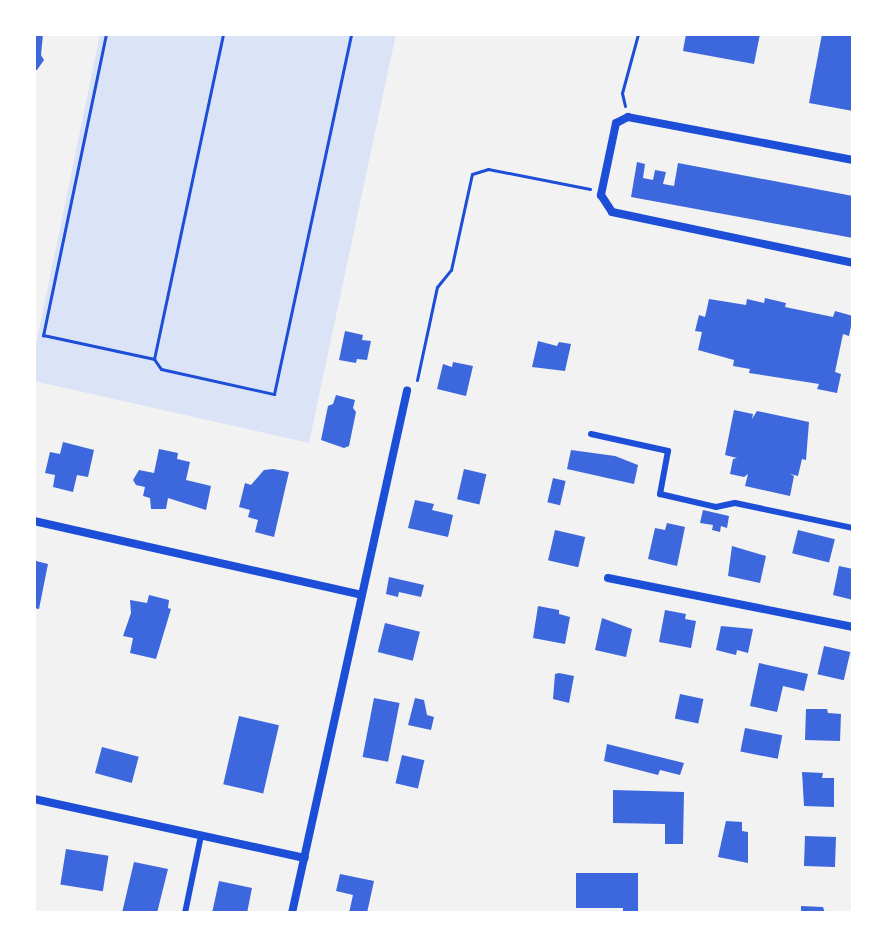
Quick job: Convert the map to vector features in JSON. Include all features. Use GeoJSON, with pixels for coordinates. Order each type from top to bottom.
{"type":"FeatureCollection","features":[{"type":"Feature","properties":{"kind":"street"},"geometry":{"type":"LineString","coordinates":[[853,160],[628,117],[616,123],[602,191],[612,212],[853,263]]}},
{"type":"Feature","properties":{"kind":"street"},"geometry":{"type":"LineString","coordinates":[[292,913],[407,391]]}},
{"type":"Feature","properties":{"kind":"street"},"geometry":{"type":"LineString","coordinates":[[34,521],[362,595]]}},
{"type":"Feature","properties":{"kind":"street"},"geometry":{"type":"LineString","coordinates":[[608,578],[853,627]]}},
{"type":"Feature","properties":{"kind":"street"},"geometry":{"type":"LineString","coordinates":[[34,799],[305,858]]}},
{"type":"Feature","properties":{"kind":"lane"},"geometry":{"type":"LineString","coordinates":[[591,434],[668,451],[660,494],[716,507],[735,503],[853,528]]}},
{"type":"Feature","properties":{"kind":"lane"},"geometry":{"type":"LineString","coordinates":[[185,913],[201,836]]}},
{"type":"Feature","properties":{"kind":"path"},"geometry":{"type":"LineString","coordinates":[[106,34],[43,335],[154,359],[161,369],[274,394],[351,34]]}},
{"type":"Feature","properties":{"kind":"path"},"geometry":{"type":"LineString","coordinates":[[154,359],[223,34]]}},
{"type":"Feature","properties":{"kind":"path"},"geometry":{"type":"LineString","coordinates":[[628,117],[622,93],[638,34]]}},
{"type":"Feature","properties":{"kind":"path"},"geometry":{"type":"LineString","coordinates":[[407,391],[416,384],[437,287],[451,270],[472,174],[488,169],[602,191]]}},
{"type":"Feature","properties":{"kind":"shaded area"},"geometry":{"type":"Polygon","coordinates":[[[100,34],[396,34],[309,443],[34,381],[34,354],[100,34]]]}},
{"type":"Feature","properties":{"kind":"building"},"geometry":{"type":"Polygon","coordinates":[[[34,34],[43,34],[41,55],[44,60],[37,70],[34,70],[34,34]]]}},
{"type":"Feature","properties":{"kind":"building"},"geometry":{"type":"Polygon","coordinates":[[[686,34],[760,34],[754,64],[683,51],[686,34]]]}},
{"type":"Feature","properties":{"kind":"building"},"geometry":{"type":"Polygon","coordinates":[[[822,34],[853,34],[853,111],[809,103],[822,34]]]}},
{"type":"Feature","properties":{"kind":"building"},"geometry":{"type":"Polygon","coordinates":[[[637,162],[645,164],[643,178],[653,180],[655,170],[666,172],[663,184],[674,186],[678,163],[853,196],[853,238],[631,197],[637,162]]]}},
{"type":"Feature","properties":{"kind":"building"},"geometry":{"type":"Polygon","coordinates":[[[765,298],[786,303],[785,307],[833,317],[835,311],[853,316],[849,336],[843,334],[835,372],[841,374],[837,393],[817,389],[819,384],[749,373],[750,369],[733,366],[734,360],[698,350],[702,332],[695,331],[699,315],[705,317],[709,299],[746,305],[747,299],[764,303],[765,298]]]}},
{"type":"Feature","properties":{"kind":"building"},"geometry":{"type":"Polygon","coordinates":[[[345,331],[363,335],[362,340],[371,341],[367,360],[357,359],[356,363],[339,360],[345,331]]]}},
{"type":"Feature","properties":{"kind":"building"},"geometry":{"type":"Polygon","coordinates":[[[538,341],[557,346],[559,342],[571,344],[565,371],[532,367],[538,341]]]}},
{"type":"Feature","properties":{"kind":"building"},"geometry":{"type":"Polygon","coordinates":[[[453,362],[473,366],[466,396],[437,389],[443,364],[452,367],[453,362]]]}},
{"type":"Feature","properties":{"kind":"building"},"geometry":{"type":"Polygon","coordinates":[[[336,395],[355,400],[353,408],[356,412],[349,446],[344,448],[321,440],[328,406],[333,404],[336,395]]]}},
{"type":"Feature","properties":{"kind":"building"},"geometry":{"type":"Polygon","coordinates":[[[734,410],[753,414],[752,419],[757,411],[809,422],[806,460],[802,459],[798,476],[790,474],[794,476],[790,496],[745,486],[748,474],[744,477],[730,474],[733,459],[737,458],[725,455],[734,410]]]}},
{"type":"Feature","properties":{"kind":"building"},"geometry":{"type":"Polygon","coordinates":[[[63,442],[94,450],[88,477],[77,475],[73,492],[53,487],[55,475],[45,473],[50,452],[60,454],[63,442]]]}},
{"type":"Feature","properties":{"kind":"building"},"geometry":{"type":"Polygon","coordinates":[[[159,449],[178,453],[177,459],[190,462],[186,480],[211,486],[206,510],[168,498],[166,509],[151,509],[150,498],[143,496],[145,487],[136,485],[133,480],[139,470],[154,473],[159,449]]]}},
{"type":"Feature","properties":{"kind":"building"},"geometry":{"type":"Polygon","coordinates":[[[571,450],[615,456],[638,465],[634,484],[567,469],[571,450]]]}},
{"type":"Feature","properties":{"kind":"building"},"geometry":{"type":"Polygon","coordinates":[[[464,469],[486,474],[479,504],[457,499],[464,469]]]}},
{"type":"Feature","properties":{"kind":"building"},"geometry":{"type":"Polygon","coordinates":[[[264,470],[289,472],[274,537],[255,532],[258,520],[248,517],[250,510],[239,507],[245,483],[251,485],[264,470]]]}},
{"type":"Feature","properties":{"kind":"building"},"geometry":{"type":"Polygon","coordinates":[[[553,478],[566,481],[560,505],[547,502],[553,478]]]}},
{"type":"Feature","properties":{"kind":"building"},"geometry":{"type":"Polygon","coordinates":[[[415,500],[434,504],[432,510],[453,515],[448,537],[408,528],[415,500]]]}},
{"type":"Feature","properties":{"kind":"building"},"geometry":{"type":"Polygon","coordinates":[[[703,510],[729,516],[727,528],[721,526],[720,532],[712,530],[713,525],[700,523],[703,510]]]}},
{"type":"Feature","properties":{"kind":"building"},"geometry":{"type":"Polygon","coordinates":[[[667,523],[685,527],[677,566],[648,559],[655,528],[665,530],[667,523]]]}},
{"type":"Feature","properties":{"kind":"building"},"geometry":{"type":"Polygon","coordinates":[[[555,530],[585,537],[578,567],[548,560],[555,530]]]}},
{"type":"Feature","properties":{"kind":"building"},"geometry":{"type":"Polygon","coordinates":[[[798,530],[835,539],[829,562],[792,553],[798,530]]]}},
{"type":"Feature","properties":{"kind":"building"},"geometry":{"type":"Polygon","coordinates":[[[732,546],[766,556],[760,583],[728,576],[732,546]]]}},
{"type":"Feature","properties":{"kind":"building"},"geometry":{"type":"Polygon","coordinates":[[[36,561],[48,564],[39,609],[34,608],[36,561]]]}},
{"type":"Feature","properties":{"kind":"building"},"geometry":{"type":"Polygon","coordinates":[[[839,566],[853,569],[853,600],[833,595],[839,566]]]}},
{"type":"Feature","properties":{"kind":"building"},"geometry":{"type":"Polygon","coordinates":[[[389,577],[424,585],[421,597],[399,592],[398,597],[386,594],[389,577]]]}},
{"type":"Feature","properties":{"kind":"building"},"geometry":{"type":"Polygon","coordinates":[[[149,595],[169,600],[168,608],[171,609],[156,659],[130,653],[133,638],[123,636],[131,613],[130,600],[147,603],[149,595]]]}},
{"type":"Feature","properties":{"kind":"building"},"geometry":{"type":"Polygon","coordinates":[[[538,606],[559,610],[559,614],[570,617],[565,644],[533,638],[538,606]]]}},
{"type":"Feature","properties":{"kind":"building"},"geometry":{"type":"Polygon","coordinates":[[[665,610],[686,614],[685,619],[696,621],[691,648],[659,642],[665,610]]]}},
{"type":"Feature","properties":{"kind":"building"},"geometry":{"type":"Polygon","coordinates":[[[602,618],[632,629],[626,657],[595,650],[602,618]]]}},
{"type":"Feature","properties":{"kind":"building"},"geometry":{"type":"Polygon","coordinates":[[[385,623],[420,632],[413,661],[378,652],[385,623]]]}},
{"type":"Feature","properties":{"kind":"building"},"geometry":{"type":"Polygon","coordinates":[[[721,626],[753,629],[748,653],[737,650],[736,655],[716,650],[721,626]]]}},
{"type":"Feature","properties":{"kind":"building"},"geometry":{"type":"Polygon","coordinates":[[[824,646],[850,652],[844,680],[817,674],[824,646]]]}},
{"type":"Feature","properties":{"kind":"building"},"geometry":{"type":"Polygon","coordinates":[[[759,663],[808,674],[804,691],[783,686],[777,712],[750,706],[759,663]]]}},
{"type":"Feature","properties":{"kind":"building"},"geometry":{"type":"Polygon","coordinates":[[[555,674],[574,676],[569,703],[553,699],[555,674]]]}},
{"type":"Feature","properties":{"kind":"building"},"geometry":{"type":"Polygon","coordinates":[[[680,694],[703,699],[698,723],[675,718],[680,694]]]}},
{"type":"Feature","properties":{"kind":"building"},"geometry":{"type":"Polygon","coordinates":[[[374,698],[400,703],[388,762],[363,757],[374,698]]]}},
{"type":"Feature","properties":{"kind":"building"},"geometry":{"type":"Polygon","coordinates":[[[415,698],[424,700],[427,715],[434,717],[431,730],[408,725],[415,698]]]}},
{"type":"Feature","properties":{"kind":"building"},"geometry":{"type":"Polygon","coordinates":[[[806,709],[827,709],[828,713],[841,714],[840,741],[805,740],[806,709]]]}},
{"type":"Feature","properties":{"kind":"building"},"geometry":{"type":"Polygon","coordinates":[[[239,716],[279,725],[263,793],[223,784],[239,716]]]}},
{"type":"Feature","properties":{"kind":"building"},"geometry":{"type":"Polygon","coordinates":[[[745,728],[782,735],[778,759],[740,752],[745,728]]]}},
{"type":"Feature","properties":{"kind":"building"},"geometry":{"type":"Polygon","coordinates":[[[607,744],[684,763],[680,775],[660,770],[658,775],[604,761],[607,744]]]}},
{"type":"Feature","properties":{"kind":"building"},"geometry":{"type":"Polygon","coordinates":[[[102,747],[139,757],[132,783],[95,773],[102,747]]]}},
{"type":"Feature","properties":{"kind":"building"},"geometry":{"type":"Polygon","coordinates":[[[402,755],[424,760],[418,788],[395,783],[402,755]]]}},
{"type":"Feature","properties":{"kind":"building"},"geometry":{"type":"Polygon","coordinates":[[[802,772],[823,773],[822,778],[834,778],[834,807],[804,806],[802,772]]]}},
{"type":"Feature","properties":{"kind":"building"},"geometry":{"type":"Polygon","coordinates":[[[613,790],[684,792],[683,844],[665,844],[665,824],[613,823],[613,790]]]}},
{"type":"Feature","properties":{"kind":"building"},"geometry":{"type":"Polygon","coordinates":[[[726,821],[742,822],[742,831],[748,832],[748,863],[718,857],[726,821]]]}},
{"type":"Feature","properties":{"kind":"building"},"geometry":{"type":"Polygon","coordinates":[[[805,836],[836,837],[835,867],[804,866],[805,836]]]}},
{"type":"Feature","properties":{"kind":"building"},"geometry":{"type":"Polygon","coordinates":[[[66,849],[108,856],[103,891],[60,885],[66,849]]]}},
{"type":"Feature","properties":{"kind":"building"},"geometry":{"type":"Polygon","coordinates":[[[134,862],[168,869],[157,913],[122,913],[134,862]]]}},
{"type":"Feature","properties":{"kind":"building"},"geometry":{"type":"Polygon","coordinates":[[[576,873],[638,873],[638,913],[623,913],[623,908],[576,908],[576,873]]]}},
{"type":"Feature","properties":{"kind":"building"},"geometry":{"type":"Polygon","coordinates":[[[340,874],[374,881],[367,913],[349,913],[353,895],[336,891],[340,874]]]}},
{"type":"Feature","properties":{"kind":"building"},"geometry":{"type":"Polygon","coordinates":[[[219,881],[252,888],[247,913],[212,913],[219,881]]]}},
{"type":"Feature","properties":{"kind":"building"},"geometry":{"type":"Polygon","coordinates":[[[801,906],[823,907],[825,913],[801,913],[801,906]]]}}]}
